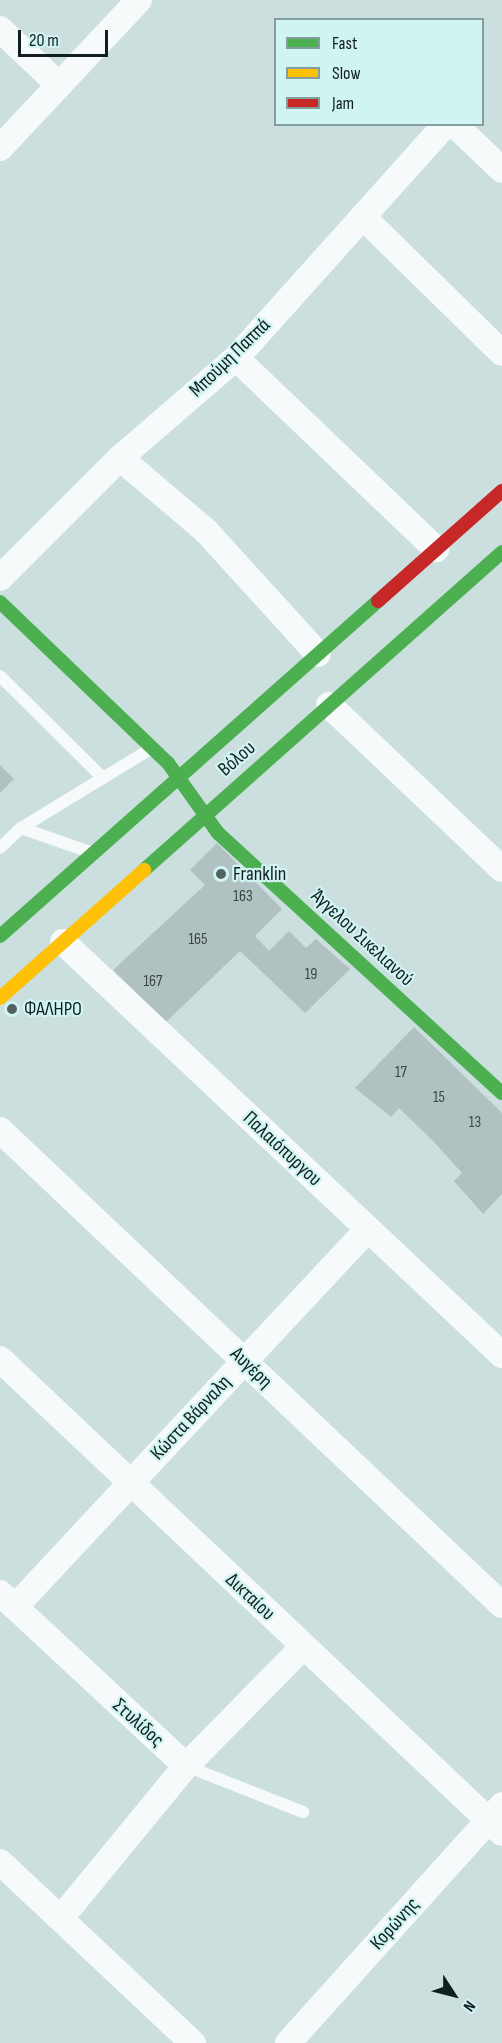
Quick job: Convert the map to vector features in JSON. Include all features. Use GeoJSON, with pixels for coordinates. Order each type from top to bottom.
{"type":"FeatureCollection","features":[{"type":"Feature","properties":{"kind":"main road","name":"Βόλου"},"geometry":{"type":"LineString","coordinates":[[0,936],[502,491]]}},
{"type":"Feature","properties":{"kind":"main road","name":"Βόλου"},"geometry":{"type":"LineString","coordinates":[[0,998],[206,813],[502,554]]}},
{"type":"Feature","properties":{"kind":"main road","name":"Άγγελου Σικελιανού"},"geometry":{"type":"LineString","coordinates":[[0,602],[153,748],[180,777],[218,833],[502,1094]]}},
{"type":"Feature","properties":{"kind":"street"},"geometry":{"type":"LineString","coordinates":[[0,148],[139,0]]}},
{"type":"Feature","properties":{"kind":"street"},"geometry":{"type":"LineString","coordinates":[[0,29],[59,85]]}},
{"type":"Feature","properties":{"kind":"street","name":"Μπούμη Παππά"},"geometry":{"type":"LineString","coordinates":[[0,578],[120,458],[236,358],[444,126]]}},
{"type":"Feature","properties":{"kind":"street"},"geometry":{"type":"LineString","coordinates":[[456,126],[502,170]]}},
{"type":"Feature","properties":{"kind":"street"},"geometry":{"type":"LineString","coordinates":[[363,217],[502,353]]}},
{"type":"Feature","properties":{"kind":"street"},"geometry":{"type":"LineString","coordinates":[[236,358],[436,549]]}},
{"type":"Feature","properties":{"kind":"street"},"geometry":{"type":"LineString","coordinates":[[120,458],[206,531],[318,654]]}},
{"type":"Feature","properties":{"kind":"street"},"geometry":{"type":"LineString","coordinates":[[329,705],[502,869]]}},
{"type":"Feature","properties":{"kind":"street","name":"Παλαιόπυργου"},"geometry":{"type":"LineString","coordinates":[[63,942],[502,1355]]}},
{"type":"Feature","properties":{"kind":"street","name":"Αυγέρη"},"geometry":{"type":"LineString","coordinates":[[0,1130],[502,1605]]}},
{"type":"Feature","properties":{"kind":"street","name":"Κώστα Βάρναλη"},"geometry":{"type":"LineString","coordinates":[[7,1600],[130,1483],[368,1230]]}},
{"type":"Feature","properties":{"kind":"street","name":"Δικταίου"},"geometry":{"type":"LineString","coordinates":[[0,1359],[303,1647],[497,1819]]}},
{"type":"Feature","properties":{"kind":"street","name":"Στυλίδος"},"geometry":{"type":"LineString","coordinates":[[7,1600],[186,1766]]}},
{"type":"Feature","properties":{"kind":"street"},"geometry":{"type":"LineString","coordinates":[[61,1918],[186,1766],[303,1647]]}},
{"type":"Feature","properties":{"kind":"street","name":"Κορώνης"},"geometry":{"type":"LineString","coordinates":[[288,2043],[497,1819]]}},
{"type":"Feature","properties":{"kind":"street"},"geometry":{"type":"LineString","coordinates":[[0,1862],[193,2043]]}},
{"type":"Feature","properties":{"kind":"lane"},"geometry":{"type":"LineString","coordinates":[[0,676],[103,778]]}},
{"type":"Feature","properties":{"kind":"lane"},"geometry":{"type":"LineString","coordinates":[[0,848],[21,828],[153,748]]}},
{"type":"Feature","properties":{"kind":"lane"},"geometry":{"type":"LineString","coordinates":[[21,828],[94,853]]}},
{"type":"Feature","properties":{"kind":"lane","name":"Στυλίδος"},"geometry":{"type":"LineString","coordinates":[[186,1766],[303,1812]]}},
{"type":"Feature","properties":{"kind":"building"},"geometry":{"type":"Polygon","coordinates":[[[0,765],[14,779],[0,793],[0,765]]]}},
{"type":"Feature","properties":{"kind":"building"},"geometry":{"type":"Polygon","coordinates":[[[217,843],[282,909],[255,936],[269,951],[289,931],[306,948],[316,939],[350,969],[305,1013],[240,951],[166,1022],[113,970],[205,885],[190,870],[217,843]]]}},
{"type":"Feature","properties":{"kind":"building"},"geometry":{"type":"Polygon","coordinates":[[[414,1027],[502,1113],[502,1194],[483,1214],[454,1181],[462,1173],[433,1141],[399,1108],[391,1117],[355,1088],[414,1027]]]}},
{"type":"Feature","properties":{"kind":"traffic: fast"},"geometry":{"type":"LineString","coordinates":[[144,870],[502,552]]}},
{"type":"Feature","properties":{"kind":"traffic: fast"},"geometry":{"type":"LineString","coordinates":[[0,936],[378,601]]}},
{"type":"Feature","properties":{"kind":"traffic: fast"},"geometry":{"type":"LineString","coordinates":[[0,602],[168,763],[218,833],[502,1093]]}},
{"type":"Feature","properties":{"kind":"traffic: slow"},"geometry":{"type":"LineString","coordinates":[[0,998],[144,870]]}},
{"type":"Feature","properties":{"kind":"traffic: jam"},"geometry":{"type":"LineString","coordinates":[[378,601],[502,491]]}},
{"type":"Feature","properties":{"kind":"place","name":"Franklin"},"geometry":{"type":"Point","coordinates":[221,874]}},
{"type":"Feature","properties":{"kind":"place","name":"ΦΑΛΗΡΟ"},"geometry":{"type":"Point","coordinates":[12,1009]}}]}
